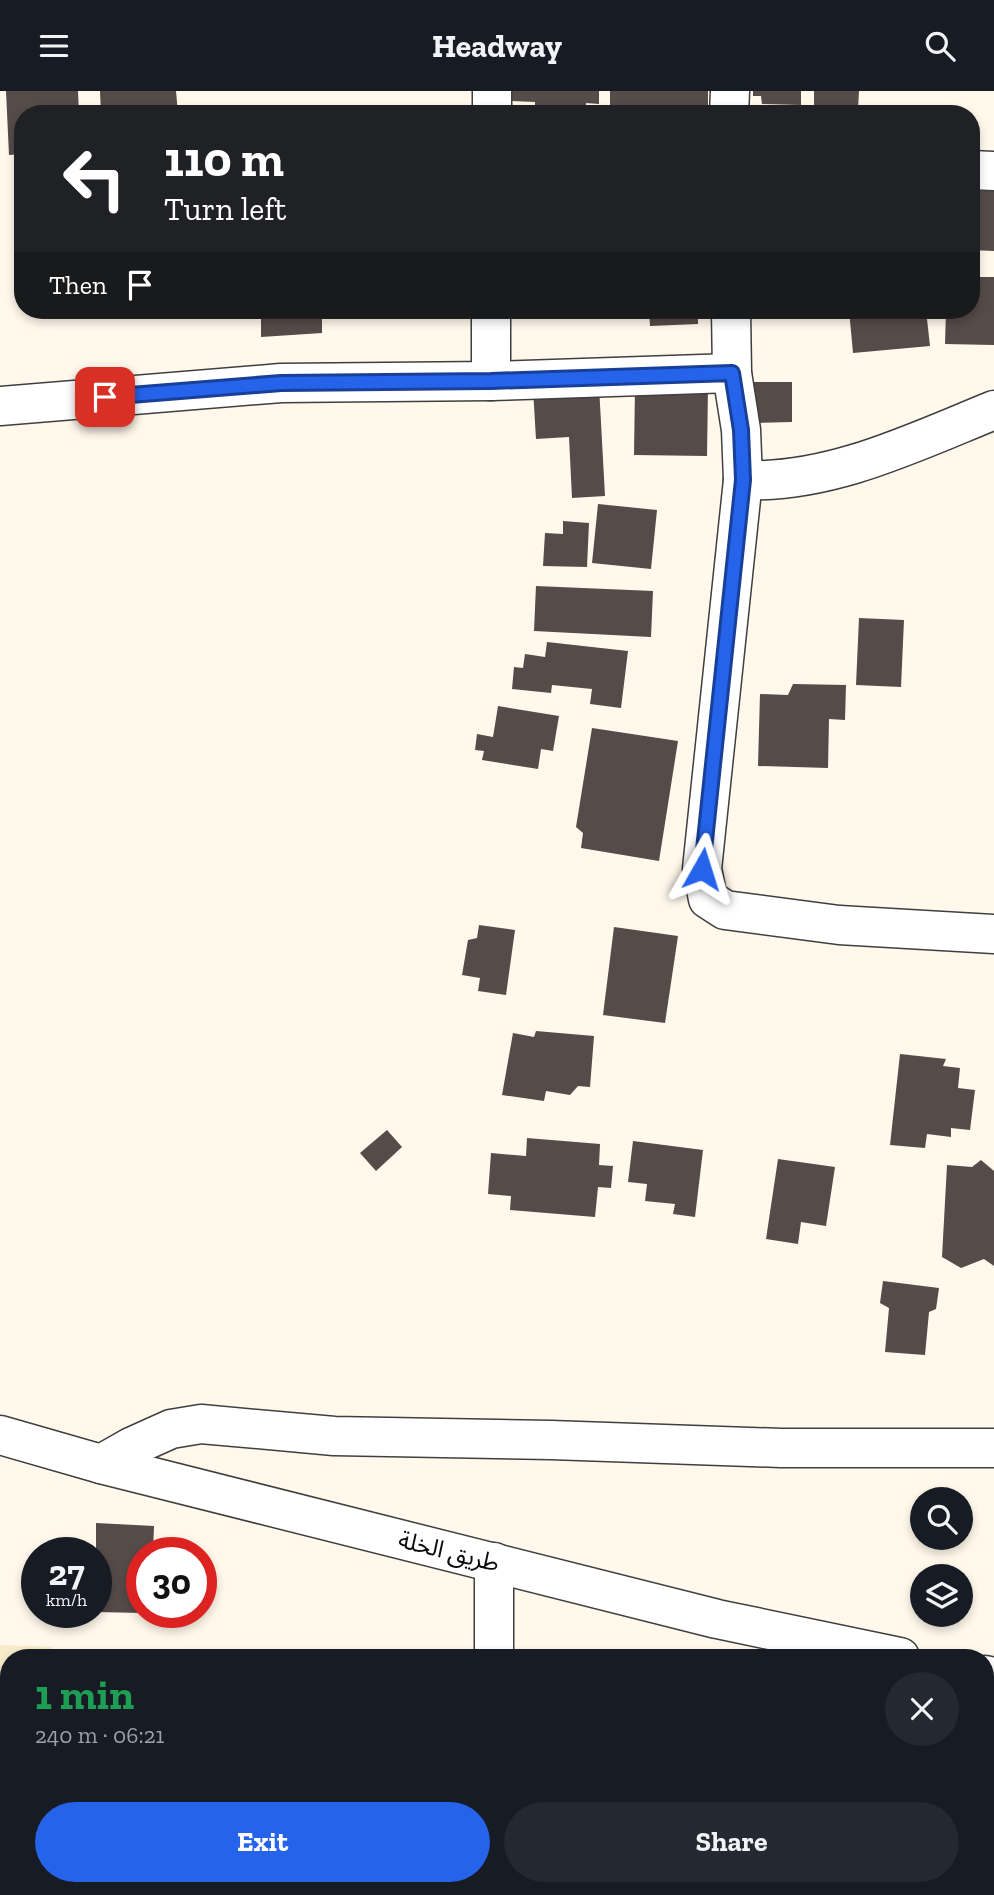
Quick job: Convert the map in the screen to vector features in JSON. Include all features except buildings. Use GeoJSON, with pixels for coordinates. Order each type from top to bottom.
{"type":"FeatureCollection","features":[{"type":"Feature","properties":{"kind":"street"},"geometry":{"type":"LineString","coordinates":[[491,319],[491,381]]}},
{"type":"Feature","properties":{"kind":"street"},"geometry":{"type":"LineString","coordinates":[[731,319],[732,373],[741,430],[743,480],[702,869],[708,899],[725,910],[839,925],[994,934]]}},
{"type":"Feature","properties":{"kind":"street"},"geometry":{"type":"LineString","coordinates":[[0,406],[281,383],[491,381],[732,373]]}},
{"type":"Feature","properties":{"kind":"street"},"geometry":{"type":"LineString","coordinates":[[743,480],[767,481],[804,475],[880,456],[994,410]]}},
{"type":"Feature","properties":{"kind":"street"},"geometry":{"type":"LineString","coordinates":[[101,1464],[170,1429],[201,1424],[334,1436],[781,1448],[994,1448]]}},
{"type":"Feature","properties":{"kind":"street","name":"طريق الخلة"},"geometry":{"type":"LineString","coordinates":[[0,1435],[101,1464],[717,1619],[861,1649]]}},
{"type":"Feature","properties":{"kind":"street"},"geometry":{"type":"LineString","coordinates":[[494,1562],[494,1649]]}},
{"type":"Feature","properties":{"kind":"shaded area"},"geometry":{"type":"Polygon","coordinates":[[[0,1645],[52,1647],[52,1649],[0,1649],[0,1645]]]}},
{"type":"Feature","properties":{"kind":"route"},"geometry":{"type":"LineString","coordinates":[[105,397],[281,383],[491,381],[732,373],[741,430],[743,480],[702,869]]}}]}
